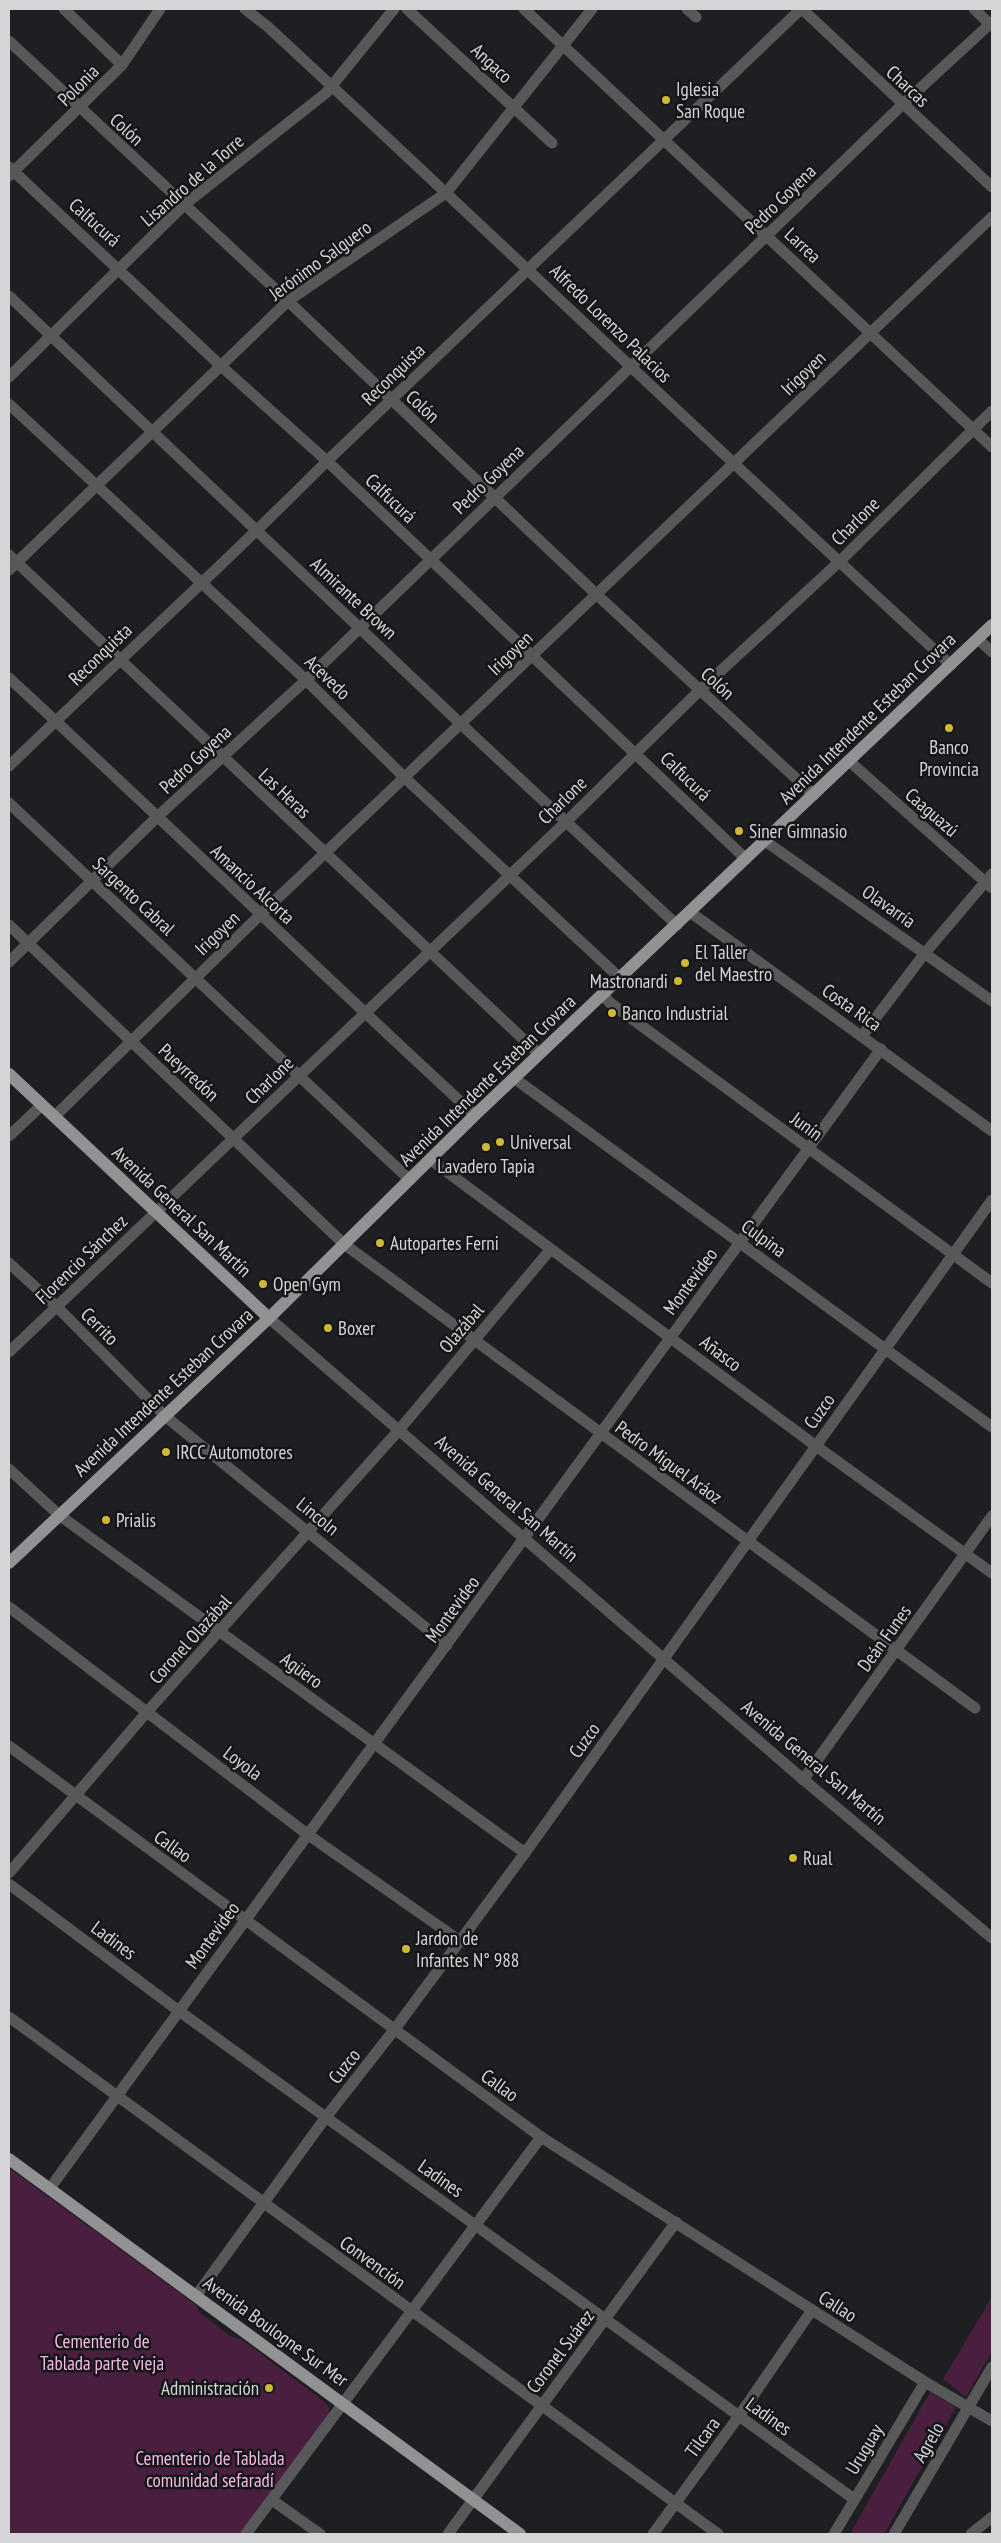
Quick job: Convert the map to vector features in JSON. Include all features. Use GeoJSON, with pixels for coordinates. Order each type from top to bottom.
{"type":"FeatureCollection","features":[{"type":"Feature","properties":{"kind":"main road","name":"Avenida Intendente Esteban Crovara"},"geometry":{"type":"LineString","coordinates":[[9,1563],[269,1318],[475,1115],[951,666],[992,625]]}},
{"type":"Feature","properties":{"kind":"main road","name":"Avenida General San Martín"},"geometry":{"type":"LineString","coordinates":[[9,1074],[269,1318]]}},
{"type":"Feature","properties":{"kind":"main road","name":"Avenida Boulogne Sur Mer"},"geometry":{"type":"LineString","coordinates":[[9,2159],[520,2534]]}},
{"type":"Feature","properties":{"kind":"street"},"geometry":{"type":"LineString","coordinates":[[64,9],[122,64]]}},
{"type":"Feature","properties":{"kind":"street","name":"Polonia"},"geometry":{"type":"LineString","coordinates":[[10,171],[80,108],[122,64],[160,9]]}},
{"type":"Feature","properties":{"kind":"street","name":"Alfredo Lorenzo Palacios"},"geometry":{"type":"LineString","coordinates":[[245,9],[267,26],[951,666]]}},
{"type":"Feature","properties":{"kind":"street","name":"Lisandro de la Torre"},"geometry":{"type":"LineString","coordinates":[[9,377],[184,205],[320,98],[394,9]]}},
{"type":"Feature","properties":{"kind":"street","name":"Angaco"},"geometry":{"type":"LineString","coordinates":[[408,9],[552,144]]}},
{"type":"Feature","properties":{"kind":"street","name":"Larrea"},"geometry":{"type":"LineString","coordinates":[[524,9],[992,447]]}},
{"type":"Feature","properties":{"kind":"street","name":"Jerónimo Salguero"},"geometry":{"type":"LineString","coordinates":[[11,563],[97,486],[288,301],[446,193],[592,9]]}},
{"type":"Feature","properties":{"kind":"street","name":"Charcas"},"geometry":{"type":"LineString","coordinates":[[802,9],[992,188]]}},
{"type":"Feature","properties":{"kind":"street","name":"Reconquista"},"geometry":{"type":"LineString","coordinates":[[9,766],[802,9]]}},
{"type":"Feature","properties":{"kind":"street"},"geometry":{"type":"LineString","coordinates":[[974,9],[992,24]]}},
{"type":"Feature","properties":{"kind":"street","name":"Pedro Goyena"},"geometry":{"type":"LineString","coordinates":[[9,962],[156,818],[306,680],[902,105],[992,24]]}},
{"type":"Feature","properties":{"kind":"street","name":"Colón"},"geometry":{"type":"LineString","coordinates":[[9,41],[288,301],[596,594],[814,794]]}},
{"type":"Feature","properties":{"kind":"street","name":"Calfucurá"},"geometry":{"type":"LineString","coordinates":[[10,171],[120,269],[221,366],[327,461],[746,859]]}},
{"type":"Feature","properties":{"kind":"street","name":"Irigoyen"},"geometry":{"type":"LineString","coordinates":[[54,1117],[261,914],[462,725],[596,594],[992,217]]}},
{"type":"Feature","properties":{"kind":"street","name":"Almirante Brown"},"geometry":{"type":"LineString","coordinates":[[9,296],[361,627],[462,725],[677,924]]}},
{"type":"Feature","properties":{"kind":"street","name":"Acevedo"},"geometry":{"type":"LineString","coordinates":[[9,404],[306,680],[405,778],[620,978]]}},
{"type":"Feature","properties":{"kind":"street","name":"Charlone"},"geometry":{"type":"LineString","coordinates":[[155,1212],[508,874],[566,822],[700,690],[839,562],[992,411]]}},
{"type":"Feature","properties":{"kind":"street","name":"Las Heras"},"geometry":{"type":"LineString","coordinates":[[11,563],[119,659],[428,952],[539,1054]]}},
{"type":"Feature","properties":{"kind":"street"},"geometry":{"type":"LineString","coordinates":[[978,639],[992,652]]}},
{"type":"Feature","properties":{"kind":"street","name":"Amancio Alcorta"},"geometry":{"type":"LineString","coordinates":[[9,678],[156,818],[261,914],[363,1013],[475,1115]]}},
{"type":"Feature","properties":{"kind":"street","name":"Caaguazú"},"geometry":{"type":"LineString","coordinates":[[849,762],[990,881]]}},
{"type":"Feature","properties":{"kind":"street","name":"Sargento Cabral"},"geometry":{"type":"LineString","coordinates":[[9,803],[410,1180]]}},
{"type":"Feature","properties":{"kind":"street","name":"Olavarría"},"geometry":{"type":"LineString","coordinates":[[765,841],[992,1001]]}},
{"type":"Feature","properties":{"kind":"street"},"geometry":{"type":"LineString","coordinates":[[862,1036],[925,953],[990,881]]}},
{"type":"Feature","properties":{"kind":"street","name":"Costa Rica"},"geometry":{"type":"LineString","coordinates":[[690,912],[992,1131]]}},
{"type":"Feature","properties":{"kind":"street","name":"Pueyrredón"},"geometry":{"type":"LineString","coordinates":[[9,925],[344,1244]]}},
{"type":"Feature","properties":{"kind":"street","name":"Junín"},"geometry":{"type":"LineString","coordinates":[[603,994],[609,1002],[992,1283]]}},
{"type":"Feature","properties":{"kind":"street","name":"Montevideo"},"geometry":{"type":"LineString","coordinates":[[50,2188],[881,1049]]}},
{"type":"Feature","properties":{"kind":"street","name":"Culpina"},"geometry":{"type":"LineString","coordinates":[[514,1078],[992,1427]]}},
{"type":"Feature","properties":{"kind":"street"},"geometry":{"type":"LineString","coordinates":[[9,1136],[42,1105]]}},
{"type":"Feature","properties":{"kind":"street","name":"Añasco"},"geometry":{"type":"LineString","coordinates":[[431,1160],[816,1446],[992,1573]]}},
{"type":"Feature","properties":{"kind":"street","name":"Cuzco"},"geometry":{"type":"LineString","coordinates":[[196,2296],[326,2118],[394,2030],[525,1853],[992,1200]]}},
{"type":"Feature","properties":{"kind":"street","name":"Florencio Sánchez"},"geometry":{"type":"LineString","coordinates":[[9,1352],[155,1212]]}},
{"type":"Feature","properties":{"kind":"street","name":"Pedro Miguel Aráoz"},"geometry":{"type":"LineString","coordinates":[[344,1244],[473,1341],[975,1708]]}},
{"type":"Feature","properties":{"kind":"street","name":"Olazábal"},"geometry":{"type":"LineString","coordinates":[[399,1430],[550,1250]]}},
{"type":"Feature","properties":{"kind":"street","name":"Cerrito"},"geometry":{"type":"LineString","coordinates":[[9,1263],[165,1416]]}},
{"type":"Feature","properties":{"kind":"street","name":"Avenida General San Martín"},"geometry":{"type":"LineString","coordinates":[[269,1318],[804,1780],[992,1938]]}},
{"type":"Feature","properties":{"kind":"street","name":"Lincoln"},"geometry":{"type":"LineString","coordinates":[[165,1416],[309,1531],[447,1645]]}},
{"type":"Feature","properties":{"kind":"street","name":"Coronel Olazábal"},"geometry":{"type":"LineString","coordinates":[[9,1873],[147,1712],[399,1430]]}},
{"type":"Feature","properties":{"kind":"street","name":"Agüero"},"geometry":{"type":"LineString","coordinates":[[9,1469],[59,1515],[525,1853]]}},
{"type":"Feature","properties":{"kind":"street","name":"Deán Funes"},"geometry":{"type":"LineString","coordinates":[[804,1780],[992,1516]]}},
{"type":"Feature","properties":{"kind":"street","name":"Loyola"},"geometry":{"type":"LineString","coordinates":[[9,1607],[307,1834],[460,1941]]}},
{"type":"Feature","properties":{"kind":"street","name":"Callao"},"geometry":{"type":"LineString","coordinates":[[9,1746],[542,2137],[925,2382],[992,2421]]}},
{"type":"Feature","properties":{"kind":"street","name":"Ladines"},"geometry":{"type":"LineString","coordinates":[[9,1884],[326,2118],[476,2224],[854,2499]]}},
{"type":"Feature","properties":{"kind":"street","name":"Convención"},"geometry":{"type":"LineString","coordinates":[[9,2017],[718,2534]]}},
{"type":"Feature","properties":{"kind":"street"},"geometry":{"type":"LineString","coordinates":[[246,2534],[542,2137]]}},
{"type":"Feature","properties":{"kind":"street","name":"Coronel Suárez"},"geometry":{"type":"LineString","coordinates":[[448,2534],[676,2222]]}},
{"type":"Feature","properties":{"kind":"street","name":"Tilcara"},"geometry":{"type":"LineString","coordinates":[[653,2534],[739,2416],[812,2310]]}},
{"type":"Feature","properties":{"kind":"street","name":"Agrelo"},"geometry":{"type":"LineString","coordinates":[[894,2534],[992,2367]]}},
{"type":"Feature","properties":{"kind":"street","name":"Uruguay"},"geometry":{"type":"LineString","coordinates":[[834,2534],[925,2382]]}},
{"type":"Feature","properties":{"kind":"street"},"geometry":{"type":"LineString","coordinates":[[272,2500],[320,2534]]}},
{"type":"Feature","properties":{"kind":"street"},"geometry":{"type":"LineString","coordinates":[[971,2534],[992,2517]]}},
{"type":"Feature","properties":{"kind":"green space","name":"Cementerio de Tablada parte vieja"},"geometry":{"type":"Polygon","coordinates":[[[9,2168],[196,2305],[199,2312],[230,2336],[241,2339],[326,2403],[329,2408],[329,2416],[242,2534],[9,2534],[9,2168]]]}},
{"type":"Feature","properties":{"kind":"green space"},"geometry":{"type":"Polygon","coordinates":[[[992,2297],[992,2351],[966,2397],[943,2379],[992,2297]]]}},
{"type":"Feature","properties":{"kind":"green space"},"geometry":{"type":"Polygon","coordinates":[[[930,2392],[956,2407],[884,2534],[850,2534],[930,2392]]]}},
{"type":"Feature","properties":{"kind":"place","name":"Iglesia San Roque"},"geometry":{"type":"Point","coordinates":[666,100]}},
{"type":"Feature","properties":{"kind":"place","name":"Banco Provincia"},"geometry":{"type":"Point","coordinates":[949,728]}},
{"type":"Feature","properties":{"kind":"place","name":"Siner Gimnasio"},"geometry":{"type":"Point","coordinates":[739,831]}},
{"type":"Feature","properties":{"kind":"place","name":"El Taller del Maestro"},"geometry":{"type":"Point","coordinates":[685,963]}},
{"type":"Feature","properties":{"kind":"place","name":"Mastronardi"},"geometry":{"type":"Point","coordinates":[678,981]}},
{"type":"Feature","properties":{"kind":"place","name":"Banco Industrial"},"geometry":{"type":"Point","coordinates":[612,1013]}},
{"type":"Feature","properties":{"kind":"place","name":"Universal"},"geometry":{"type":"Point","coordinates":[500,1142]}},
{"type":"Feature","properties":{"kind":"place","name":"Lavadero Tapia"},"geometry":{"type":"Point","coordinates":[486,1147]}},
{"type":"Feature","properties":{"kind":"place","name":"Autopartes Ferni"},"geometry":{"type":"Point","coordinates":[380,1243]}},
{"type":"Feature","properties":{"kind":"place","name":"Open Gym"},"geometry":{"type":"Point","coordinates":[263,1284]}},
{"type":"Feature","properties":{"kind":"place","name":"Boxer"},"geometry":{"type":"Point","coordinates":[328,1328]}},
{"type":"Feature","properties":{"kind":"place","name":"IRCC Automotores"},"geometry":{"type":"Point","coordinates":[166,1452]}},
{"type":"Feature","properties":{"kind":"place","name":"Prialis"},"geometry":{"type":"Point","coordinates":[106,1520]}},
{"type":"Feature","properties":{"kind":"place","name":"Rual"},"geometry":{"type":"Point","coordinates":[793,1858]}},
{"type":"Feature","properties":{"kind":"place","name":"Jardon de Infantes N° 988"},"geometry":{"type":"Point","coordinates":[406,1949]}},
{"type":"Feature","properties":{"kind":"place","name":"Administración"},"geometry":{"type":"Point","coordinates":[269,2388]}},
{"type":"Feature","properties":{"kind":"park label","name":"Cementerio de Tablada comunidad sefaradí"},"geometry":{"type":"Point","coordinates":[210,2469]}}]}
